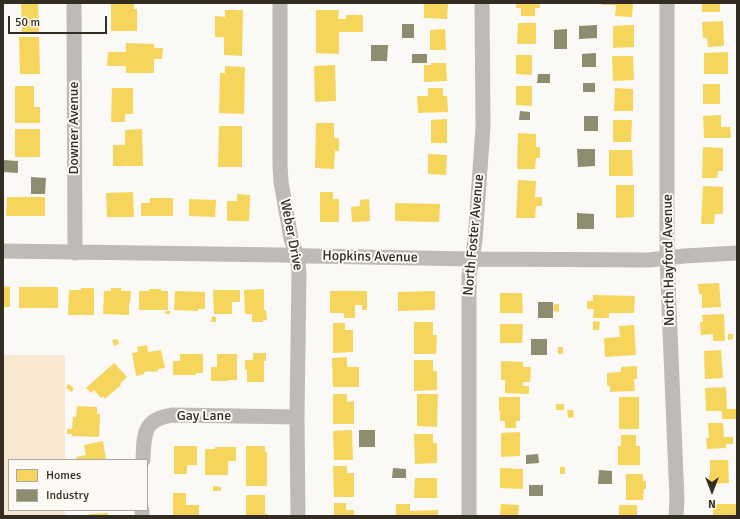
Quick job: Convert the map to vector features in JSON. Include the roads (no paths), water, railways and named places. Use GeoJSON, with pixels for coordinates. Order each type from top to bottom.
{"type":"FeatureCollection","features":[{"type":"Feature","properties":{"kind":"street","name":"Downer Avenue"},"geometry":{"type":"LineString","coordinates":[[74,3],[75,253]]}},
{"type":"Feature","properties":{"kind":"street","name":"Weber Drive"},"geometry":{"type":"LineString","coordinates":[[280,3],[280,176],[291,238],[297,256],[299,273],[297,417],[298,516]]}},
{"type":"Feature","properties":{"kind":"street","name":"North Foster Avenue"},"geometry":{"type":"LineString","coordinates":[[469,516],[468,276],[475,240],[483,127],[482,3]]}},
{"type":"Feature","properties":{"kind":"street","name":"North Hayford Avenue"},"geometry":{"type":"LineString","coordinates":[[666,3],[667,258],[677,500],[676,516]]}},
{"type":"Feature","properties":{"kind":"street","name":"Hopkins Avenue"},"geometry":{"type":"LineString","coordinates":[[3,251],[471,259],[649,260],[737,253]]}},
{"type":"Feature","properties":{"kind":"street","name":"Gay Lane"},"geometry":{"type":"LineString","coordinates":[[143,459],[144,438],[147,429],[153,421],[162,416],[297,417]]}}]}
